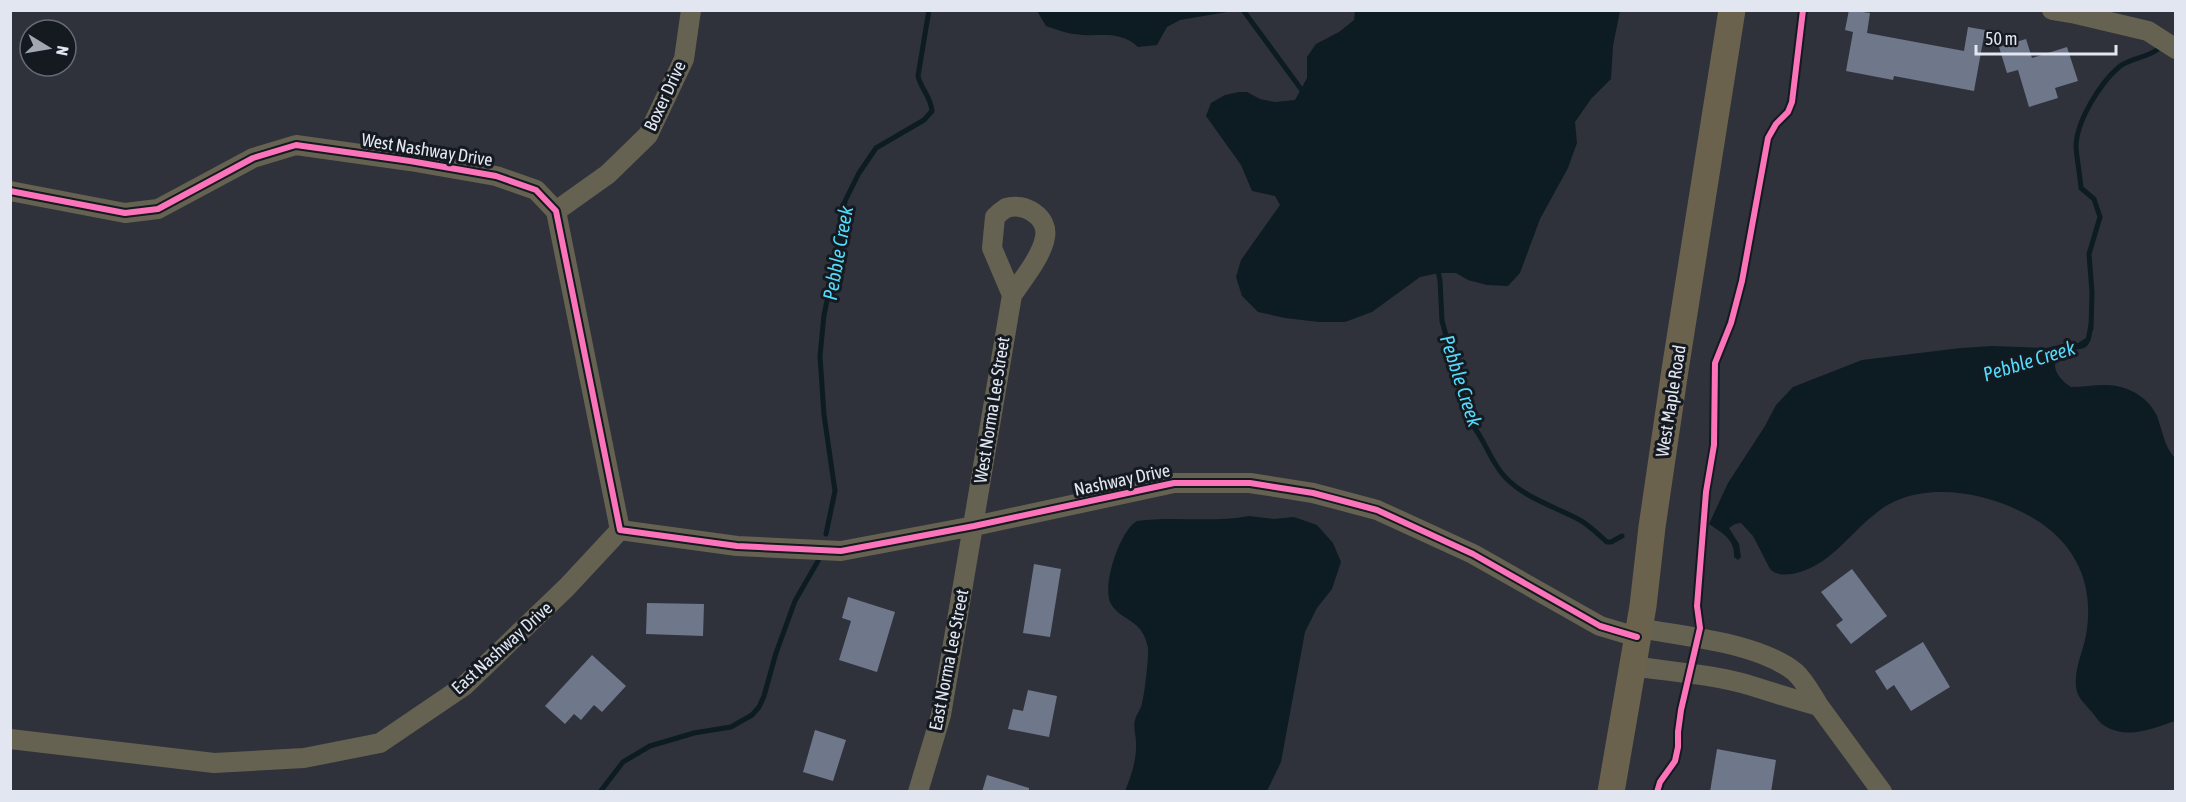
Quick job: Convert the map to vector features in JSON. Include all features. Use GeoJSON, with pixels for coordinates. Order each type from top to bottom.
{"type":"FeatureCollection","features":[{"type":"Feature","properties":{"kind":"main road","name":"West Maple Road"},"geometry":{"type":"LineString","coordinates":[[1611,792],[1638,633],[1675,370],[1732,10]]}},
{"type":"Feature","properties":{"kind":"street","name":"Boxer Drive"},"geometry":{"type":"LineString","coordinates":[[556,211],[608,174],[648,135],[684,59],[692,10]]}},
{"type":"Feature","properties":{"kind":"street"},"geometry":{"type":"LineString","coordinates":[[2052,10],[2148,31],[2175,49]]}},
{"type":"Feature","properties":{"kind":"street","name":"West Nashway Drive"},"geometry":{"type":"LineString","coordinates":[[10,191],[124,213],[158,209],[253,159],[296,145],[496,176],[536,190],[556,211]]}},
{"type":"Feature","properties":{"kind":"street"},"geometry":{"type":"LineString","coordinates":[[556,211],[620,530]]}},
{"type":"Feature","properties":{"kind":"street","name":"West Norma Lee Street"},"geometry":{"type":"LineString","coordinates":[[974,526],[1012,295]]}},
{"type":"Feature","properties":{"kind":"street","name":"Nashway Drive"},"geometry":{"type":"LineString","coordinates":[[620,530],[736,546],[841,551],[974,526],[1174,483],[1250,483],[1313,493],[1377,510],[1473,554],[1600,626],[1747,649],[1771,658],[1796,673],[1882,792]]}},
{"type":"Feature","properties":{"kind":"street","name":"East Norma Lee Street"},"geometry":{"type":"LineString","coordinates":[[918,792],[941,715],[974,526]]}},
{"type":"Feature","properties":{"kind":"street","name":"East Nashway Drive"},"geometry":{"type":"LineString","coordinates":[[10,739],[214,763],[304,758],[380,743],[464,686],[567,587],[620,530]]}},
{"type":"Feature","properties":{"kind":"street"},"geometry":{"type":"LineString","coordinates":[[1632,666],[1729,681],[1819,706]]}},
{"type":"Feature","properties":{"kind":"water"},"geometry":{"type":"Polygon","coordinates":[[[1037,11],[1233,11],[1180,20],[1167,27],[1157,45],[1138,47],[1131,41],[1116,36],[1074,34],[1046,26],[1037,11]]]}},
{"type":"Feature","properties":{"kind":"water"},"geometry":{"type":"Polygon","coordinates":[[[1355,11],[1620,11],[1613,46],[1611,79],[1591,99],[1575,122],[1577,143],[1568,168],[1540,219],[1520,273],[1508,286],[1487,285],[1468,280],[1456,273],[1439,273],[1420,277],[1372,312],[1345,322],[1319,322],[1258,312],[1242,296],[1236,277],[1241,260],[1280,205],[1275,196],[1252,191],[1241,165],[1206,116],[1211,103],[1225,95],[1239,92],[1247,92],[1260,99],[1275,102],[1295,100],[1307,78],[1307,57],[1316,44],[1339,32],[1354,20],[1355,11]]]}},
{"type":"Feature","properties":{"kind":"water"},"geometry":{"type":"Polygon","coordinates":[[[2089,322],[2093,324],[2090,342],[2082,348],[2057,355],[2055,365],[2057,373],[2071,387],[2112,385],[2128,389],[2142,397],[2157,416],[2166,444],[2175,458],[2175,721],[2141,731],[2114,730],[2101,723],[2081,700],[2076,680],[2086,636],[2088,613],[2085,583],[2080,569],[2073,556],[2054,533],[2041,523],[2008,506],[1971,495],[1952,493],[1933,492],[1898,500],[1878,512],[1817,565],[1789,574],[1777,573],[1770,569],[1753,536],[1741,523],[1729,528],[1739,544],[1741,557],[1738,560],[1734,557],[1730,541],[1709,524],[1728,483],[1776,405],[1793,387],[1862,360],[1961,348],[1992,346],[2046,348],[2078,343],[2086,338],[2089,322]]]}},
{"type":"Feature","properties":{"kind":"water"},"geometry":{"type":"Polygon","coordinates":[[[1249,516],[1274,519],[1294,517],[1317,525],[1333,543],[1341,562],[1332,589],[1317,608],[1305,632],[1281,762],[1267,791],[1125,791],[1135,761],[1134,723],[1144,696],[1148,648],[1142,631],[1115,610],[1109,596],[1110,573],[1124,535],[1137,521],[1249,516]]]}},
{"type":"Feature","properties":{"kind":"building"},"geometry":{"type":"Polygon","coordinates":[[[1849,10],[1870,13],[1867,33],[1964,51],[1968,27],[1985,30],[1974,91],[1894,76],[1893,80],[1846,71],[1853,32],[1845,30],[1849,10]]]}},
{"type":"Feature","properties":{"kind":"building"},"geometry":{"type":"Polygon","coordinates":[[[2026,39],[2032,58],[2067,47],[2078,81],[2055,88],[2058,98],[2029,107],[2018,70],[2007,73],[1999,47],[2026,39]]]}},
{"type":"Feature","properties":{"kind":"building"},"geometry":{"type":"Polygon","coordinates":[[[1034,564],[1061,569],[1050,637],[1023,633],[1034,564]]]}},
{"type":"Feature","properties":{"kind":"building"},"geometry":{"type":"Polygon","coordinates":[[[1852,569],[1887,616],[1851,644],[1836,625],[1843,620],[1821,592],[1852,569]]]}},
{"type":"Feature","properties":{"kind":"building"},"geometry":{"type":"Polygon","coordinates":[[[848,597],[895,612],[877,672],[839,660],[851,621],[842,618],[848,597]]]}},
{"type":"Feature","properties":{"kind":"building"},"geometry":{"type":"Polygon","coordinates":[[[647,603],[704,604],[703,636],[646,634],[647,603]]]}},
{"type":"Feature","properties":{"kind":"building"},"geometry":{"type":"Polygon","coordinates":[[[1923,642],[1950,687],[1911,711],[1894,685],[1887,690],[1875,671],[1923,642]]]}},
{"type":"Feature","properties":{"kind":"building"},"geometry":{"type":"Polygon","coordinates":[[[592,655],[626,686],[602,712],[594,705],[581,720],[574,714],[565,724],[545,706],[592,655]]]}},
{"type":"Feature","properties":{"kind":"building"},"geometry":{"type":"Polygon","coordinates":[[[1028,690],[1057,696],[1049,737],[1008,729],[1013,709],[1023,711],[1028,690]]]}},
{"type":"Feature","properties":{"kind":"building"},"geometry":{"type":"Polygon","coordinates":[[[815,730],[846,740],[833,781],[803,772],[815,730]]]}},
{"type":"Feature","properties":{"kind":"building"},"geometry":{"type":"Polygon","coordinates":[[[1717,749],[1776,760],[1771,792],[1710,792],[1717,749]]]}},
{"type":"Feature","properties":{"kind":"building"},"geometry":{"type":"Polygon","coordinates":[[[987,775],[1029,788],[1029,792],[982,792],[987,775]]]}},
{"type":"Feature","properties":{"kind":"waterway","name":"Pebble Creek"},"geometry":{"type":"LineString","coordinates":[[826,534],[835,491],[824,415],[820,356],[824,315],[840,240],[845,201],[859,173],[876,148],[924,120],[932,111],[930,101],[918,76],[929,10]]}},
{"type":"Feature","properties":{"kind":"waterway","name":"Pebble Creek"},"geometry":{"type":"LineString","coordinates":[[1243,10],[1301,89],[1306,92]]}},
{"type":"Feature","properties":{"kind":"waterway","name":"Pebble Creek"},"geometry":{"type":"LineString","coordinates":[[2091,329],[2092,292],[2089,254],[2100,217],[2094,199],[2081,188],[2077,137],[2090,104],[2112,74],[2123,64],[2157,50]]}},
{"type":"Feature","properties":{"kind":"waterway","name":"Pebble Creek"},"geometry":{"type":"LineString","coordinates":[[1437,267],[1442,321],[1470,422],[1500,471],[1521,491],[1582,521],[1607,542],[1622,536]]}},
{"type":"Feature","properties":{"kind":"waterway","name":"Pebble Creek"},"geometry":{"type":"LineString","coordinates":[[600,792],[623,762],[650,746],[694,733],[731,727],[752,715],[764,696],[776,653],[795,601],[818,561]]}},
{"type":"Feature","properties":{"kind":"cycle path"},"geometry":{"type":"LineString","coordinates":[[1657,792],[1660,782],[1675,761],[1681,710],[1700,628],[1697,606],[1706,492],[1714,445],[1715,363],[1731,323],[1742,281],[1768,138],[1776,124],[1788,112],[1792,102],[1803,10]]}},
{"type":"Feature","properties":{"kind":"cycle path"},"geometry":{"type":"LineString","coordinates":[[10,191],[125,213],[158,209],[253,158],[296,145],[496,176],[536,190],[556,211],[620,530],[737,546],[841,551],[974,526],[1174,483],[1250,483],[1313,493],[1377,510],[1473,554],[1600,626],[1637,637]]}}]}
